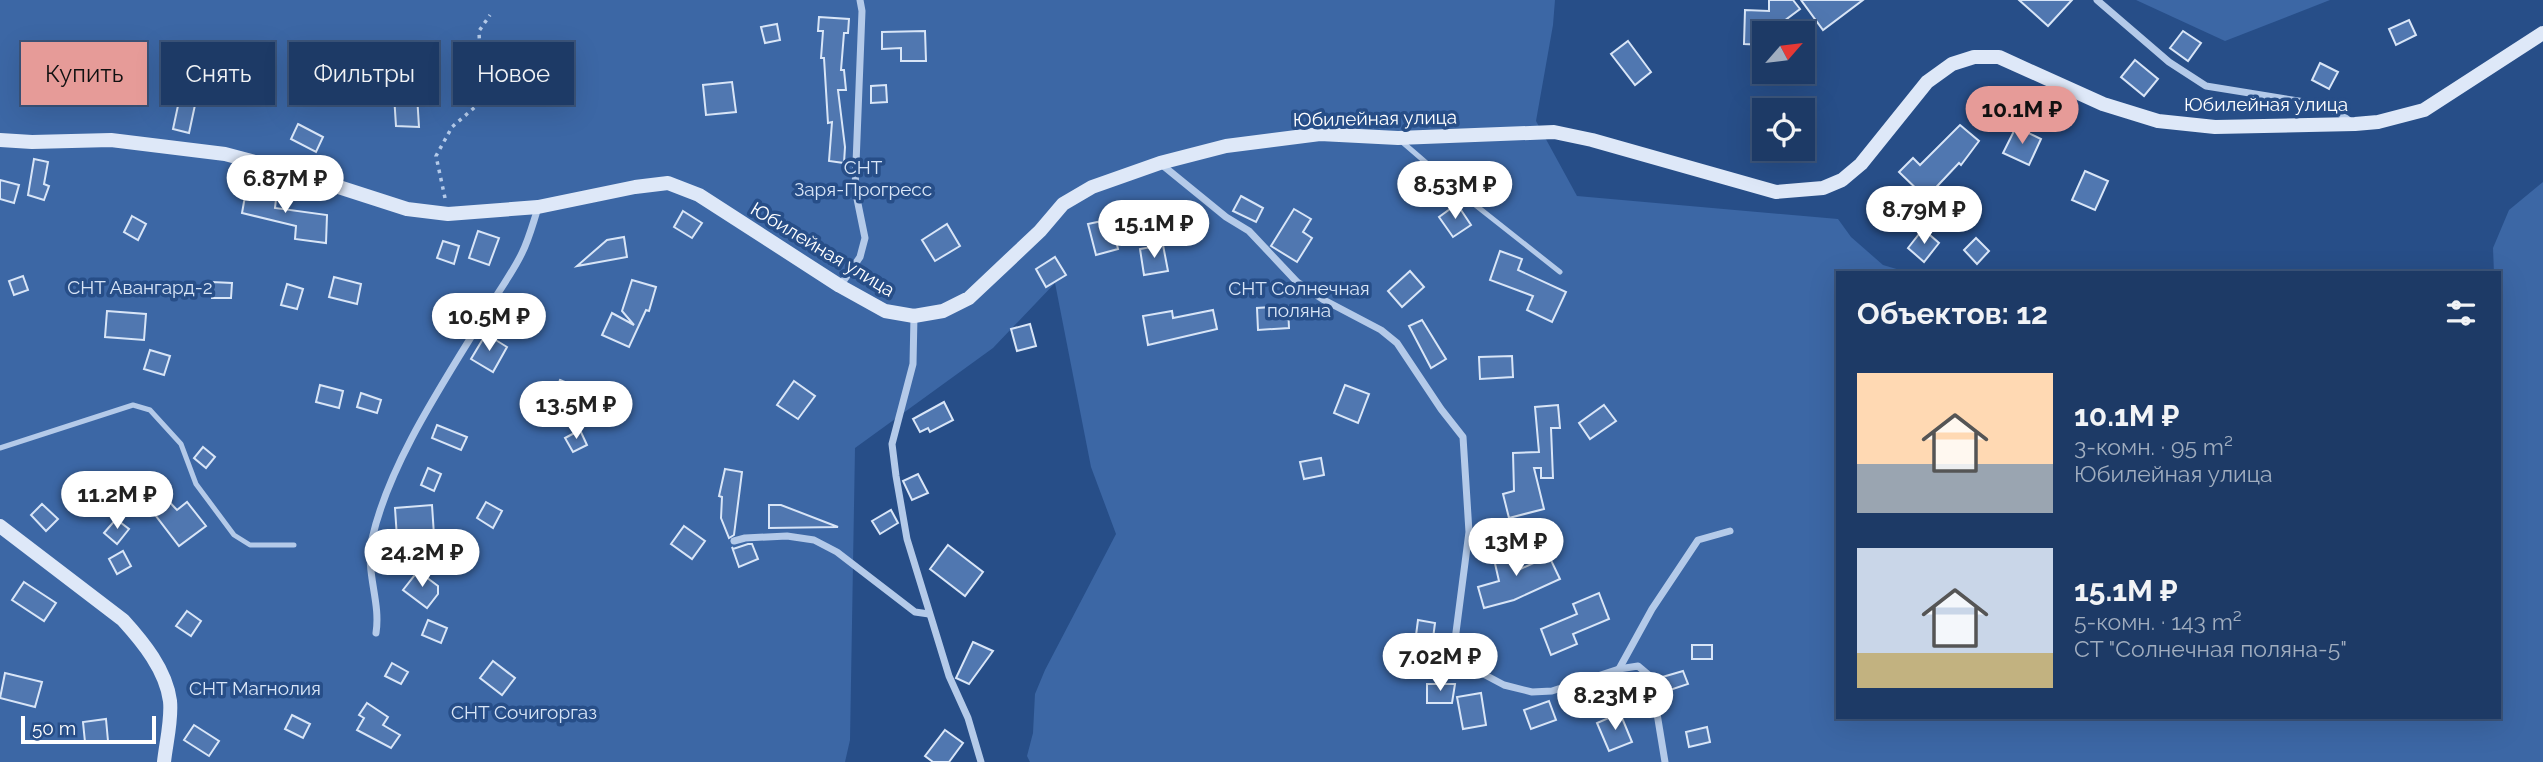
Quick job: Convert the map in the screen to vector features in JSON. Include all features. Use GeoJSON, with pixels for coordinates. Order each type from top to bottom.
{"type":"FeatureCollection","features":[{"type":"Feature","properties":{"kind":"street"},"geometry":{"type":"LineString","coordinates":[[841,286],[860,257],[865,238],[855,189],[862,11],[860,0]]}},
{"type":"Feature","properties":{"kind":"street"},"geometry":{"type":"LineString","coordinates":[[2097,0],[2169,62],[2206,86],[2311,103],[2339,113],[2355,124]]}},
{"type":"Feature","properties":{"kind":"street","name":"Юбилейная улица"},"geometry":{"type":"LineString","coordinates":[[0,140],[111,140],[225,155],[289,171],[427,213],[448,214],[538,207],[668,183],[699,195],[885,311],[914,316],[943,311],[969,298],[1040,231],[1063,204],[1093,187],[1160,163],[1226,146],[1320,134],[1398,138],[1554,132],[1592,140],[1776,192],[1823,188],[1842,180],[1861,164],[1927,82],[1952,64],[1974,57],[1999,57],[2103,104],[2158,121],[2215,127],[2355,124],[2378,122],[2424,110],[2543,33]]}},
{"type":"Feature","properties":{"kind":"street"},"geometry":{"type":"LineString","coordinates":[[1160,163],[1226,217],[1249,231],[1297,282],[1324,300],[1381,330],[1397,343],[1463,437],[1469,533],[1455,640],[1464,659],[1472,668],[1504,685],[1532,692],[1552,691],[1619,669],[1638,666],[1651,677],[1665,762]]}},
{"type":"Feature","properties":{"kind":"street"},"geometry":{"type":"LineString","coordinates":[[376,633],[378,617],[371,585],[369,555],[380,514],[403,457],[430,406],[523,252],[538,207]]}},
{"type":"Feature","properties":{"kind":"street"},"geometry":{"type":"LineString","coordinates":[[914,316],[913,363],[892,444],[907,539],[949,676],[968,718],[981,762]]}},
{"type":"Feature","properties":{"kind":"street"},"geometry":{"type":"LineString","coordinates":[[0,526],[123,620],[139,638],[163,676],[170,701],[164,762]]}},
{"type":"Feature","properties":{"kind":"street"},"geometry":{"type":"LineString","coordinates":[[1619,669],[1652,609],[1698,540],[1730,531]]}},
{"type":"Feature","properties":{"kind":"street"},"geometry":{"type":"LineString","coordinates":[[734,541],[787,536],[814,540],[837,552],[915,612],[929,614]]}},
{"type":"Feature","properties":{"kind":"lane"},"geometry":{"type":"LineString","coordinates":[[1398,138],[1474,204],[1560,272]]}},
{"type":"Feature","properties":{"kind":"lane"},"geometry":{"type":"LineString","coordinates":[[0,449],[132,405],[150,410],[181,444],[196,484],[234,535],[250,545],[294,545]]}},
{"type":"Feature","properties":{"kind":"path"},"geometry":{"type":"LineString","coordinates":[[448,214],[436,156],[452,127],[482,101],[480,31],[490,15]]}},
{"type":"Feature","properties":{"kind":"green space"},"geometry":{"type":"Polygon","coordinates":[[[0,0],[1555,0],[1536,121],[1577,196],[1838,219],[1851,237],[1883,265],[1903,271],[1836,271],[1836,719],[2501,719],[2501,271],[2494,271],[2493,248],[2509,210],[2543,182],[2543,762],[1030,762],[1027,756],[1033,733],[1035,694],[1116,534],[1091,467],[1055,283],[993,348],[855,448],[850,740],[845,762],[0,762],[0,0]]]}},
{"type":"Feature","properties":{"kind":"green space"},"geometry":{"type":"Polygon","coordinates":[[[2136,0],[2330,0],[2225,41],[2136,0]]]}},
{"type":"Feature","properties":{"kind":"building"},"geometry":{"type":"Polygon","coordinates":[[[1769,0],[1793,0],[1800,9],[1784,21],[1752,21],[1752,44],[1744,44],[1745,10],[1769,11],[1769,0]]]}},
{"type":"Feature","properties":{"kind":"building"},"geometry":{"type":"Polygon","coordinates":[[[1801,0],[1863,0],[1823,30],[1801,0]]]}},
{"type":"Feature","properties":{"kind":"building"},"geometry":{"type":"Polygon","coordinates":[[[2019,0],[2072,0],[2048,26],[2019,0]]]}},
{"type":"Feature","properties":{"kind":"building"},"geometry":{"type":"Polygon","coordinates":[[[819,17],[849,19],[848,33],[844,33],[841,70],[844,70],[846,90],[838,90],[845,147],[844,163],[829,161],[832,122],[828,123],[824,58],[821,58],[823,31],[818,31],[819,17]]]}},
{"type":"Feature","properties":{"kind":"building"},"geometry":{"type":"Polygon","coordinates":[[[2409,20],[2416,35],[2396,45],[2389,29],[2409,20]]]}},
{"type":"Feature","properties":{"kind":"building"},"geometry":{"type":"Polygon","coordinates":[[[777,24],[780,40],[765,43],[761,27],[777,24]]]}},
{"type":"Feature","properties":{"kind":"building"},"geometry":{"type":"Polygon","coordinates":[[[925,31],[926,61],[901,61],[901,48],[882,49],[882,32],[925,31]]]}},
{"type":"Feature","properties":{"kind":"building"},"geometry":{"type":"Polygon","coordinates":[[[2183,31],[2201,43],[2188,61],[2170,48],[2183,31]]]}},
{"type":"Feature","properties":{"kind":"building"},"geometry":{"type":"Polygon","coordinates":[[[1628,41],[1651,72],[1635,85],[1611,54],[1628,41]]]}},
{"type":"Feature","properties":{"kind":"building"},"geometry":{"type":"Polygon","coordinates":[[[2135,60],[2158,79],[2144,96],[2121,77],[2135,60]]]}},
{"type":"Feature","properties":{"kind":"building"},"geometry":{"type":"Polygon","coordinates":[[[2320,63],[2338,72],[2329,89],[2312,80],[2320,63]]]}},
{"type":"Feature","properties":{"kind":"building"},"geometry":{"type":"Polygon","coordinates":[[[732,82],[736,112],[706,115],[703,85],[732,82]]]}},
{"type":"Feature","properties":{"kind":"building"},"geometry":{"type":"Polygon","coordinates":[[[886,85],[887,102],[871,103],[871,86],[886,85]]]}},
{"type":"Feature","properties":{"kind":"building"},"geometry":{"type":"Polygon","coordinates":[[[178,105],[195,105],[189,133],[173,129],[178,105]]]}},
{"type":"Feature","properties":{"kind":"building"},"geometry":{"type":"Polygon","coordinates":[[[395,105],[418,105],[419,127],[396,126],[395,105]]]}},
{"type":"Feature","properties":{"kind":"building"},"geometry":{"type":"Polygon","coordinates":[[[298,124],[323,137],[316,152],[291,139],[298,124]]]}},
{"type":"Feature","properties":{"kind":"building"},"geometry":{"type":"Polygon","coordinates":[[[1960,125],[1979,141],[1961,165],[1959,163],[1926,198],[1899,172],[1913,158],[1920,165],[1960,125]]]}},
{"type":"Feature","properties":{"kind":"building"},"geometry":{"type":"Polygon","coordinates":[[[2016,127],[2041,139],[2029,165],[2003,153],[2016,127]]]}},
{"type":"Feature","properties":{"kind":"building"},"geometry":{"type":"Polygon","coordinates":[[[34,159],[48,162],[44,184],[49,186],[44,200],[28,195],[34,159]]]}},
{"type":"Feature","properties":{"kind":"building"},"geometry":{"type":"Polygon","coordinates":[[[2085,171],[2108,181],[2095,210],[2072,200],[2085,171]]]}},
{"type":"Feature","properties":{"kind":"building"},"geometry":{"type":"Polygon","coordinates":[[[0,180],[19,185],[14,203],[0,199],[0,180]]]}},
{"type":"Feature","properties":{"kind":"building"},"geometry":{"type":"Polygon","coordinates":[[[247,185],[277,191],[275,208],[327,215],[326,243],[295,239],[296,226],[242,213],[247,185]]]}},
{"type":"Feature","properties":{"kind":"building"},"geometry":{"type":"Polygon","coordinates":[[[1241,196],[1263,208],[1256,222],[1233,211],[1241,196]]]}},
{"type":"Feature","properties":{"kind":"building"},"geometry":{"type":"Polygon","coordinates":[[[1457,204],[1471,225],[1453,237],[1439,217],[1457,204]]]}},
{"type":"Feature","properties":{"kind":"building"},"geometry":{"type":"Polygon","coordinates":[[[1294,209],[1311,219],[1303,232],[1312,238],[1297,262],[1271,246],[1294,209]]]}},
{"type":"Feature","properties":{"kind":"building"},"geometry":{"type":"Polygon","coordinates":[[[683,211],[702,223],[692,238],[674,227],[683,211]]]}},
{"type":"Feature","properties":{"kind":"building"},"geometry":{"type":"Polygon","coordinates":[[[132,216],[146,224],[138,240],[124,232],[132,216]]]}},
{"type":"Feature","properties":{"kind":"building"},"geometry":{"type":"Polygon","coordinates":[[[1111,219],[1118,249],[1096,255],[1088,224],[1111,219]]]}},
{"type":"Feature","properties":{"kind":"building"},"geometry":{"type":"Polygon","coordinates":[[[947,224],[960,246],[935,261],[922,240],[947,224]]]}},
{"type":"Feature","properties":{"kind":"building"},"geometry":{"type":"Polygon","coordinates":[[[1923,229],[1939,243],[1924,262],[1908,248],[1923,229]]]}},
{"type":"Feature","properties":{"kind":"building"},"geometry":{"type":"Polygon","coordinates":[[[478,231],[499,238],[489,265],[469,258],[478,231]]]}},
{"type":"Feature","properties":{"kind":"building"},"geometry":{"type":"Polygon","coordinates":[[[624,237],[627,257],[577,266],[607,240],[624,237]]]}},
{"type":"Feature","properties":{"kind":"building"},"geometry":{"type":"Polygon","coordinates":[[[1976,238],[1989,251],[1977,264],[1964,250],[1976,238]]]}},
{"type":"Feature","properties":{"kind":"building"},"geometry":{"type":"Polygon","coordinates":[[[443,241],[459,246],[454,264],[437,258],[443,241]]]}},
{"type":"Feature","properties":{"kind":"building"},"geometry":{"type":"Polygon","coordinates":[[[1163,245],[1168,271],[1144,275],[1140,249],[1163,245]]]}},
{"type":"Feature","properties":{"kind":"building"},"geometry":{"type":"Polygon","coordinates":[[[1500,251],[1522,259],[1518,270],[1566,292],[1552,322],[1527,310],[1533,296],[1490,280],[1500,251]]]}},
{"type":"Feature","properties":{"kind":"building"},"geometry":{"type":"Polygon","coordinates":[[[1055,257],[1066,275],[1046,287],[1036,269],[1055,257]]]}},
{"type":"Feature","properties":{"kind":"building"},"geometry":{"type":"Polygon","coordinates":[[[1410,271],[1424,287],[1402,307],[1388,291],[1410,271]]]}},
{"type":"Feature","properties":{"kind":"building"},"geometry":{"type":"Polygon","coordinates":[[[23,276],[28,290],[14,295],[9,281],[23,276]]]}},
{"type":"Feature","properties":{"kind":"building"},"geometry":{"type":"Polygon","coordinates":[[[334,277],[361,284],[357,304],[329,297],[334,277]]]}},
{"type":"Feature","properties":{"kind":"building"},"geometry":{"type":"Polygon","coordinates":[[[632,280],[656,287],[649,311],[646,310],[629,347],[602,335],[612,313],[634,325],[622,311],[632,280]]]}},
{"type":"Feature","properties":{"kind":"building"},"geometry":{"type":"Polygon","coordinates":[[[212,282],[232,283],[231,298],[212,298],[212,282]]]}},
{"type":"Feature","properties":{"kind":"building"},"geometry":{"type":"Polygon","coordinates":[[[287,284],[303,289],[297,309],[281,305],[287,284]]]}},
{"type":"Feature","properties":{"kind":"building"},"geometry":{"type":"Polygon","coordinates":[[[1288,306],[1289,328],[1258,330],[1257,308],[1288,306]]]}},
{"type":"Feature","properties":{"kind":"building"},"geometry":{"type":"Polygon","coordinates":[[[1213,310],[1217,329],[1148,345],[1143,316],[1172,311],[1173,318],[1213,310]]]}},
{"type":"Feature","properties":{"kind":"building"},"geometry":{"type":"Polygon","coordinates":[[[107,311],[146,314],[144,340],[105,337],[107,311]]]}},
{"type":"Feature","properties":{"kind":"building"},"geometry":{"type":"Polygon","coordinates":[[[1422,320],[1446,359],[1431,368],[1409,326],[1422,320]]]}},
{"type":"Feature","properties":{"kind":"building"},"geometry":{"type":"Polygon","coordinates":[[[1030,324],[1036,346],[1017,351],[1011,329],[1030,324]]]}},
{"type":"Feature","properties":{"kind":"building"},"geometry":{"type":"Polygon","coordinates":[[[486,334],[507,347],[493,372],[471,359],[486,334]]]}},
{"type":"Feature","properties":{"kind":"building"},"geometry":{"type":"Polygon","coordinates":[[[150,350],[170,356],[164,375],[144,369],[150,350]]]}},
{"type":"Feature","properties":{"kind":"building"},"geometry":{"type":"Polygon","coordinates":[[[1512,356],[1513,377],[1480,379],[1479,357],[1512,356]]]}},
{"type":"Feature","properties":{"kind":"building"},"geometry":{"type":"Polygon","coordinates":[[[560,380],[577,387],[570,404],[553,397],[560,380]]]}},
{"type":"Feature","properties":{"kind":"building"},"geometry":{"type":"Polygon","coordinates":[[[794,381],[815,396],[798,419],[777,405],[794,381]]]}},
{"type":"Feature","properties":{"kind":"building"},"geometry":{"type":"Polygon","coordinates":[[[320,385],[343,391],[339,408],[316,402],[320,385]]]}},
{"type":"Feature","properties":{"kind":"building"},"geometry":{"type":"Polygon","coordinates":[[[1345,385],[1369,394],[1358,423],[1334,413],[1345,385]]]}},
{"type":"Feature","properties":{"kind":"building"},"geometry":{"type":"Polygon","coordinates":[[[361,393],[381,400],[377,413],[357,407],[361,393]]]}},
{"type":"Feature","properties":{"kind":"building"},"geometry":{"type":"Polygon","coordinates":[[[944,402],[953,420],[930,432],[928,428],[920,432],[913,419],[944,402]]]}},
{"type":"Feature","properties":{"kind":"building"},"geometry":{"type":"Polygon","coordinates":[[[1558,405],[1560,428],[1551,428],[1553,478],[1541,478],[1541,468],[1534,468],[1544,509],[1509,518],[1503,494],[1514,491],[1513,453],[1539,452],[1535,407],[1558,405]]]}},
{"type":"Feature","properties":{"kind":"building"},"geometry":{"type":"Polygon","coordinates":[[[1604,405],[1616,421],[1590,439],[1579,423],[1604,405]]]}},
{"type":"Feature","properties":{"kind":"building"},"geometry":{"type":"Polygon","coordinates":[[[437,425],[467,437],[461,450],[432,438],[437,425]]]}},
{"type":"Feature","properties":{"kind":"building"},"geometry":{"type":"Polygon","coordinates":[[[580,430],[587,445],[573,452],[565,438],[580,430]]]}},
{"type":"Feature","properties":{"kind":"building"},"geometry":{"type":"Polygon","coordinates":[[[203,447],[215,457],[206,468],[194,458],[203,447]]]}},
{"type":"Feature","properties":{"kind":"building"},"geometry":{"type":"Polygon","coordinates":[[[1321,458],[1324,475],[1304,479],[1300,462],[1321,458]]]}},
{"type":"Feature","properties":{"kind":"building"},"geometry":{"type":"Polygon","coordinates":[[[428,468],[441,474],[434,491],[421,485],[428,468]]]}},
{"type":"Feature","properties":{"kind":"building"},"geometry":{"type":"Polygon","coordinates":[[[725,469],[742,472],[734,535],[729,538],[721,518],[722,497],[719,496],[725,469]]]}},
{"type":"Feature","properties":{"kind":"building"},"geometry":{"type":"Polygon","coordinates":[[[918,474],[928,493],[912,500],[903,481],[918,474]]]}},
{"type":"Feature","properties":{"kind":"building"},"geometry":{"type":"Polygon","coordinates":[[[159,491],[177,510],[187,502],[206,526],[179,546],[146,503],[159,491]]]}},
{"type":"Feature","properties":{"kind":"building"},"geometry":{"type":"Polygon","coordinates":[[[486,502],[502,511],[493,528],[477,518],[486,502]]]}},
{"type":"Feature","properties":{"kind":"building"},"geometry":{"type":"Polygon","coordinates":[[[42,504],[58,519],[46,531],[31,515],[42,504]]]}},
{"type":"Feature","properties":{"kind":"building"},"geometry":{"type":"Polygon","coordinates":[[[432,505],[434,535],[397,538],[395,508],[432,505]]]}},
{"type":"Feature","properties":{"kind":"building"},"geometry":{"type":"Polygon","coordinates":[[[769,505],[781,505],[838,527],[769,528],[769,505]]]}},
{"type":"Feature","properties":{"kind":"building"},"geometry":{"type":"Polygon","coordinates":[[[891,510],[898,523],[880,534],[872,521],[891,510]]]}},
{"type":"Feature","properties":{"kind":"building"},"geometry":{"type":"Polygon","coordinates":[[[116,519],[129,529],[117,544],[104,533],[116,519]]]}},
{"type":"Feature","properties":{"kind":"building"},"geometry":{"type":"Polygon","coordinates":[[[1553,523],[1558,539],[1542,543],[1537,527],[1553,523]]]}},
{"type":"Feature","properties":{"kind":"building"},"geometry":{"type":"Polygon","coordinates":[[[684,526],[705,541],[692,559],[671,544],[684,526]]]}},
{"type":"Feature","properties":{"kind":"building"},"geometry":{"type":"Polygon","coordinates":[[[1510,542],[1516,571],[1549,556],[1560,579],[1514,600],[1484,608],[1478,587],[1499,581],[1491,546],[1510,542]]]}},
{"type":"Feature","properties":{"kind":"building"},"geometry":{"type":"Polygon","coordinates":[[[752,544],[758,559],[739,567],[732,547],[733,549],[752,544]]]}},
{"type":"Feature","properties":{"kind":"building"},"geometry":{"type":"Polygon","coordinates":[[[948,545],[983,572],[965,596],[930,569],[948,545]]]}},
{"type":"Feature","properties":{"kind":"building"},"geometry":{"type":"Polygon","coordinates":[[[455,549],[470,555],[463,569],[448,563],[455,549]]]}},
{"type":"Feature","properties":{"kind":"building"},"geometry":{"type":"Polygon","coordinates":[[[123,551],[131,566],[117,574],[109,559],[123,551]]]}},
{"type":"Feature","properties":{"kind":"building"},"geometry":{"type":"Polygon","coordinates":[[[418,571],[438,586],[438,594],[427,608],[403,590],[418,571]]]}},
{"type":"Feature","properties":{"kind":"building"},"geometry":{"type":"Polygon","coordinates":[[[24,582],[56,603],[44,621],[12,600],[24,582]]]}},
{"type":"Feature","properties":{"kind":"building"},"geometry":{"type":"Polygon","coordinates":[[[1599,593],[1609,619],[1573,634],[1577,644],[1551,655],[1541,629],[1577,614],[1573,604],[1599,593]]]}},
{"type":"Feature","properties":{"kind":"building"},"geometry":{"type":"Polygon","coordinates":[[[187,611],[201,621],[191,636],[176,626],[187,611]]]}},
{"type":"Feature","properties":{"kind":"building"},"geometry":{"type":"Polygon","coordinates":[[[428,620],[447,628],[441,643],[422,635],[428,620]]]}},
{"type":"Feature","properties":{"kind":"building"},"geometry":{"type":"Polygon","coordinates":[[[1418,620],[1435,623],[1432,646],[1415,643],[1418,620]]]}},
{"type":"Feature","properties":{"kind":"building"},"geometry":{"type":"Polygon","coordinates":[[[973,642],[993,651],[969,684],[956,678],[973,642]]]}},
{"type":"Feature","properties":{"kind":"building"},"geometry":{"type":"Polygon","coordinates":[[[1692,645],[1712,645],[1712,659],[1692,659],[1692,645]]]}},
{"type":"Feature","properties":{"kind":"building"},"geometry":{"type":"Polygon","coordinates":[[[493,661],[515,678],[502,695],[480,678],[493,661]]]}},
{"type":"Feature","properties":{"kind":"building"},"geometry":{"type":"Polygon","coordinates":[[[392,663],[408,672],[401,684],[385,676],[392,663]]]}},
{"type":"Feature","properties":{"kind":"building"},"geometry":{"type":"Polygon","coordinates":[[[1683,671],[1688,684],[1664,692],[1659,678],[1683,671]]]}},
{"type":"Feature","properties":{"kind":"building"},"geometry":{"type":"Polygon","coordinates":[[[5,673],[42,682],[35,707],[0,698],[5,673]]]}},
{"type":"Feature","properties":{"kind":"building"},"geometry":{"type":"Polygon","coordinates":[[[1427,684],[1455,684],[1452,703],[1427,703],[1427,684]]]}},
{"type":"Feature","properties":{"kind":"building"},"geometry":{"type":"Polygon","coordinates":[[[1481,693],[1486,725],[1463,729],[1457,697],[1481,693]]]}},
{"type":"Feature","properties":{"kind":"building"},"geometry":{"type":"Polygon","coordinates":[[[1549,701],[1556,720],[1531,729],[1524,710],[1549,701]]]}},
{"type":"Feature","properties":{"kind":"building"},"geometry":{"type":"Polygon","coordinates":[[[367,703],[388,717],[383,725],[400,735],[391,748],[357,730],[364,718],[359,715],[367,703]]]}},
{"type":"Feature","properties":{"kind":"building"},"geometry":{"type":"Polygon","coordinates":[[[1620,713],[1632,742],[1609,751],[1597,723],[1620,713]]]}},
{"type":"Feature","properties":{"kind":"building"},"geometry":{"type":"Polygon","coordinates":[[[292,715],[310,724],[303,738],[285,729],[292,715]]]}},
{"type":"Feature","properties":{"kind":"building"},"geometry":{"type":"Polygon","coordinates":[[[106,719],[108,741],[85,742],[83,722],[106,719]]]}},
{"type":"Feature","properties":{"kind":"building"},"geometry":{"type":"Polygon","coordinates":[[[194,725],[219,741],[209,756],[184,740],[194,725]]]}},
{"type":"Feature","properties":{"kind":"building"},"geometry":{"type":"Polygon","coordinates":[[[1707,727],[1710,742],[1689,747],[1686,732],[1707,727]]]}},
{"type":"Feature","properties":{"kind":"building"},"geometry":{"type":"Polygon","coordinates":[[[945,730],[963,743],[949,762],[933,762],[925,756],[945,730]]]}},
{"type":"Feature","properties":{"kind":"park label","name":"СНТ Заря-Прогресс"},"geometry":{"type":"Point","coordinates":[863,178]}},
{"type":"Feature","properties":{"kind":"park label","name":"СНТ Авангард-2"},"geometry":{"type":"Point","coordinates":[140,287]}},
{"type":"Feature","properties":{"kind":"park label","name":"СНТ Солнечная поляна"},"geometry":{"type":"Point","coordinates":[1299,299]}},
{"type":"Feature","properties":{"kind":"park label","name":"СНТ Магнолия"},"geometry":{"type":"Point","coordinates":[255,688]}},
{"type":"Feature","properties":{"kind":"park label","name":"СНТ Сочигоргаз"},"geometry":{"type":"Point","coordinates":[524,712]}}]}
